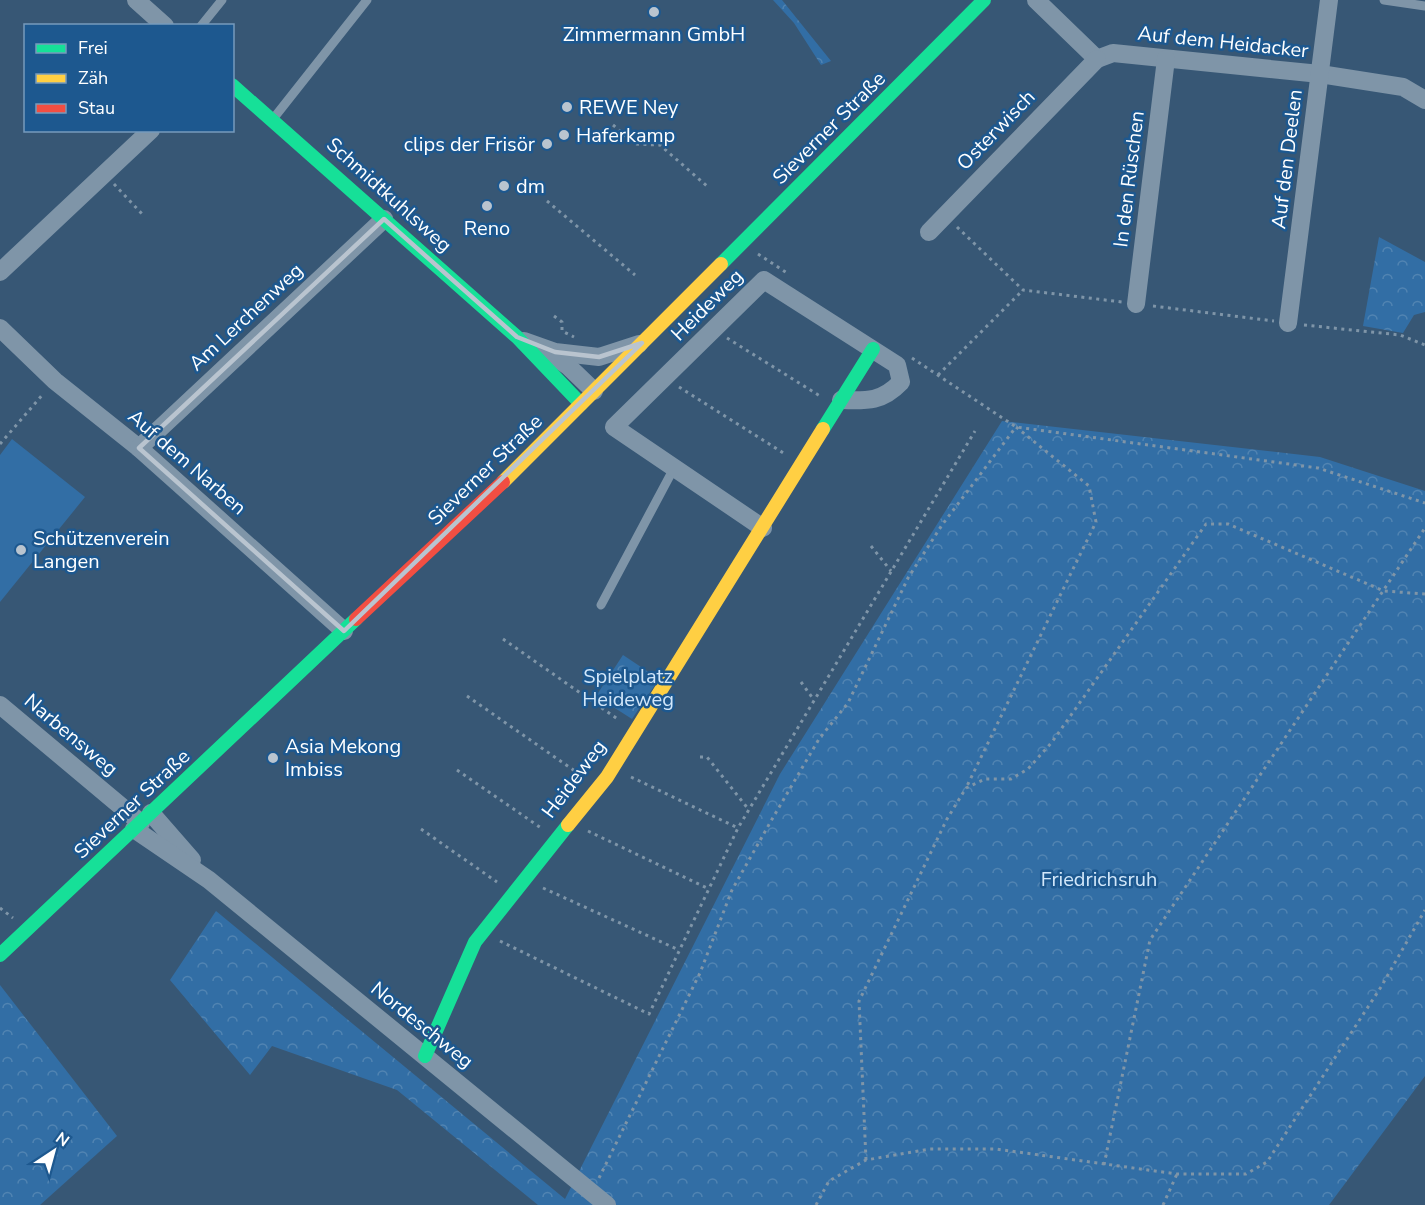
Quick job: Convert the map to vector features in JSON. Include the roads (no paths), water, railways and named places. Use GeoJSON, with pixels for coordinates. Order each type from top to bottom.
{"type":"FeatureCollection","features":[{"type":"Feature","properties":{"kind":"main road","name":"Sieverner Straße"},"geometry":{"type":"LineString","coordinates":[[0,955],[504,482],[984,0]]}},
{"type":"Feature","properties":{"kind":"main road","name":"Schmidtkuhlsweg"},"geometry":{"type":"LineString","coordinates":[[234,87],[517,338],[581,404]]}},
{"type":"Feature","properties":{"kind":"main road","name":"Heideweg"},"geometry":{"type":"LineString","coordinates":[[425,1056],[475,942],[613,769],[873,349]]}},
{"type":"Feature","properties":{"kind":"street"},"geometry":{"type":"LineString","coordinates":[[136,0],[163,24]]}},
{"type":"Feature","properties":{"kind":"street","name":"Auf den Deelen"},"geometry":{"type":"LineString","coordinates":[[1288,323],[1329,0]]}},
{"type":"Feature","properties":{"kind":"street"},"geometry":{"type":"LineString","coordinates":[[1044,3],[1096,59]]}},
{"type":"Feature","properties":{"kind":"street","name":"Auf dem Heidacker"},"geometry":{"type":"LineString","coordinates":[[1096,59],[1113,53],[1320,74],[1403,87],[1425,100]]}},
{"type":"Feature","properties":{"kind":"street","name":"Osterwisch"},"geometry":{"type":"LineString","coordinates":[[929,232],[1096,59]]}},
{"type":"Feature","properties":{"kind":"street","name":"In den Rüschen"},"geometry":{"type":"LineString","coordinates":[[1136,304],[1166,59]]}},
{"type":"Feature","properties":{"kind":"street"},"geometry":{"type":"LineString","coordinates":[[0,272],[149,132]]}},
{"type":"Feature","properties":{"kind":"street","name":"Am Lerchenweg"},"geometry":{"type":"LineString","coordinates":[[139,448],[384,219]]}},
{"type":"Feature","properties":{"kind":"street","name":"Heideweg"},"geometry":{"type":"LineString","coordinates":[[763,528],[615,427],[764,280],[897,365],[901,382],[888,396],[839,404]]}},
{"type":"Feature","properties":{"kind":"street","name":"Auf dem Narben"},"geometry":{"type":"LineString","coordinates":[[0,328],[55,381],[139,448],[344,630]]}},
{"type":"Feature","properties":{"kind":"street","name":"Schmidtkuhlsweg"},"geometry":{"type":"LineString","coordinates":[[517,338],[539,348],[568,366],[594,391]]}},
{"type":"Feature","properties":{"kind":"street","name":"Schmidtkuhlsweg"},"geometry":{"type":"LineString","coordinates":[[539,348],[599,357],[642,343]]}},
{"type":"Feature","properties":{"kind":"street","name":"Narbensweg"},"geometry":{"type":"LineString","coordinates":[[0,705],[142,822]]}},
{"type":"Feature","properties":{"kind":"street","name":"Nordeschweg"},"geometry":{"type":"LineString","coordinates":[[142,822],[209,880],[607,1205]]}},
{"type":"Feature","properties":{"kind":"lane"},"geometry":{"type":"LineString","coordinates":[[203,24],[222,0]]}},
{"type":"Feature","properties":{"kind":"lane"},"geometry":{"type":"LineString","coordinates":[[272,120],[366,0]]}},
{"type":"Feature","properties":{"kind":"lane"},"geometry":{"type":"LineString","coordinates":[[1384,0],[1425,6]]}},
{"type":"Feature","properties":{"kind":"lane"},"geometry":{"type":"LineString","coordinates":[[601,606],[674,468]]}},
{"type":"Feature","properties":{"kind":"place","name":"Zimmermann GmbH"},"geometry":{"type":"Point","coordinates":[654,12]}},
{"type":"Feature","properties":{"kind":"place","name":"REWE Ney"},"geometry":{"type":"Point","coordinates":[567,107]}},
{"type":"Feature","properties":{"kind":"place","name":"Haferkamp"},"geometry":{"type":"Point","coordinates":[564,135]}},
{"type":"Feature","properties":{"kind":"place","name":"clips der Frisör"},"geometry":{"type":"Point","coordinates":[547,144]}},
{"type":"Feature","properties":{"kind":"place","name":"dm"},"geometry":{"type":"Point","coordinates":[504,186]}},
{"type":"Feature","properties":{"kind":"place","name":"Reno"},"geometry":{"type":"Point","coordinates":[487,206]}},
{"type":"Feature","properties":{"kind":"place","name":"Schützenverein Langen"},"geometry":{"type":"Point","coordinates":[21,550]}},
{"type":"Feature","properties":{"kind":"place","name":"Asia Mekong Imbiss"},"geometry":{"type":"Point","coordinates":[273,758]}},
{"type":"Feature","properties":{"kind":"park label","name":"Spielplatz Heideweg"},"geometry":{"type":"Point","coordinates":[628,688]}},
{"type":"Feature","properties":{"kind":"park label","name":"Friedrichsruh"},"geometry":{"type":"Point","coordinates":[1099,879]}}]}
